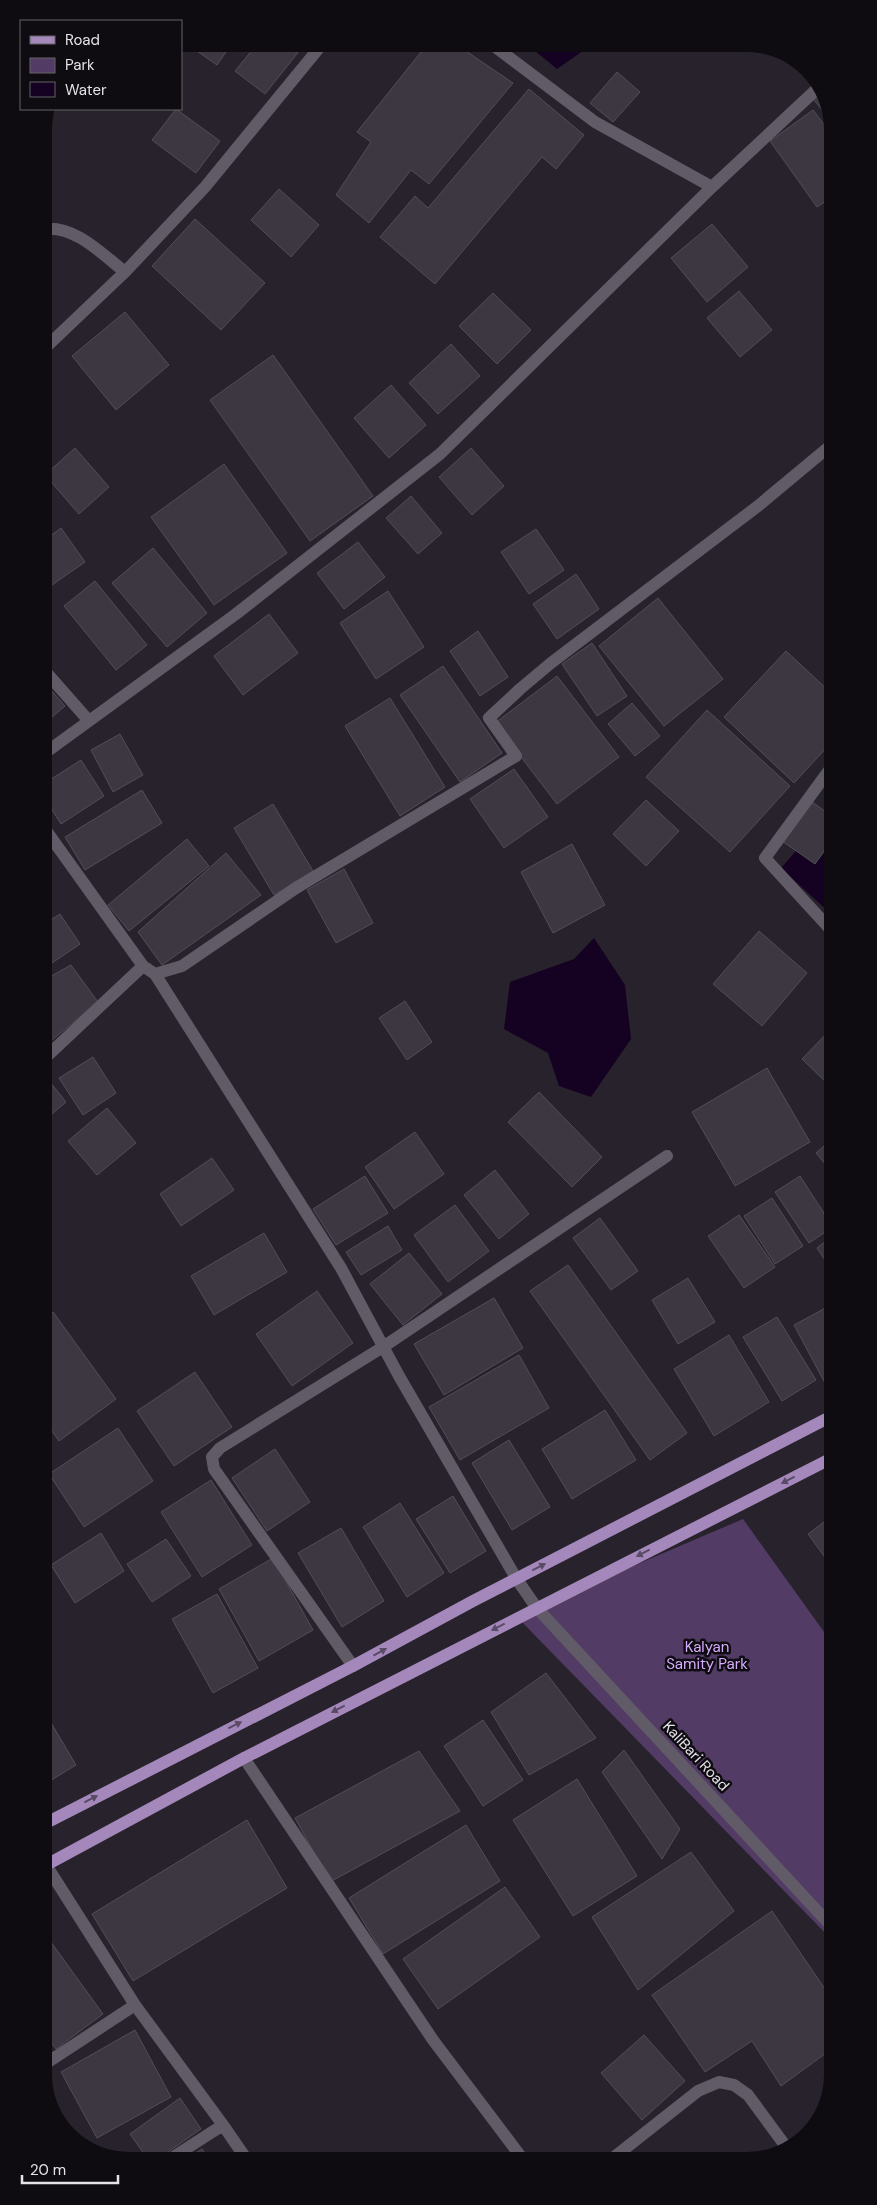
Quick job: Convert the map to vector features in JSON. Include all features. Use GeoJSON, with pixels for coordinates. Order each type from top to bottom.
{"type":"FeatureCollection","features":[{"type":"Feature","properties":{"kind":"main road"},"geometry":{"type":"LineString","coordinates":[[52,1820],[353,1666],[516,1578],[824,1420]]}},
{"type":"Feature","properties":{"kind":"main road"},"geometry":{"type":"LineString","coordinates":[[52,1862],[244,1758],[536,1607],[824,1462]]}},
{"type":"Feature","properties":{"kind":"street"},"geometry":{"type":"LineString","coordinates":[[53,341],[125,272],[205,187],[315,52]]}},
{"type":"Feature","properties":{"kind":"street"},"geometry":{"type":"LineString","coordinates":[[503,53],[595,122],[712,187]]}},
{"type":"Feature","properties":{"kind":"street"},"geometry":{"type":"LineString","coordinates":[[53,748],[236,614],[440,454],[712,187],[814,92]]}},
{"type":"Feature","properties":{"kind":"street"},"geometry":{"type":"LineString","coordinates":[[53,228],[71,231],[125,272]]}},
{"type":"Feature","properties":{"kind":"street"},"geometry":{"type":"LineString","coordinates":[[53,838],[142,966],[155,974],[182,966],[296,888],[516,756],[490,718],[551,663],[758,506],[824,451]]}},
{"type":"Feature","properties":{"kind":"street"},"geometry":{"type":"LineString","coordinates":[[53,680],[90,721]]}},
{"type":"Feature","properties":{"kind":"street"},"geometry":{"type":"LineString","coordinates":[[824,777],[765,858],[824,922]]}},
{"type":"Feature","properties":{"kind":"street"},"geometry":{"type":"LineString","coordinates":[[53,1051],[142,966]]}},
{"type":"Feature","properties":{"kind":"street","name":"KaliBari Road"},"geometry":{"type":"LineString","coordinates":[[155,974],[341,1268],[383,1347],[516,1578],[536,1607],[824,1918]]}},
{"type":"Feature","properties":{"kind":"street"},"geometry":{"type":"LineString","coordinates":[[353,1666],[214,1469],[212,1457],[220,1448],[383,1347],[667,1156]]}},
{"type":"Feature","properties":{"kind":"street"},"geometry":{"type":"LineString","coordinates":[[244,1758],[433,2040],[517,2152]]}},
{"type":"Feature","properties":{"kind":"street"},"geometry":{"type":"LineString","coordinates":[[52,1874],[136,2005],[224,2125],[241,2152]]}},
{"type":"Feature","properties":{"kind":"street"},"geometry":{"type":"LineString","coordinates":[[52,2059],[136,2005]]}},
{"type":"Feature","properties":{"kind":"street"},"geometry":{"type":"LineString","coordinates":[[621,2152],[698,2091],[719,2082],[734,2085],[748,2095],[783,2144]]}},
{"type":"Feature","properties":{"kind":"street"},"geometry":{"type":"LineString","coordinates":[[181,2152],[224,2125]]}},
{"type":"Feature","properties":{"kind":"green space","name":"Kalyan Samity Park"},"geometry":{"type":"Polygon","coordinates":[[[743,1519],[824,1632],[824,1932],[516,1616],[743,1519]]]}},
{"type":"Feature","properties":{"kind":"water"},"geometry":{"type":"Polygon","coordinates":[[[537,53],[580,53],[557,69],[537,53]]]}},
{"type":"Feature","properties":{"kind":"water"},"geometry":{"type":"Polygon","coordinates":[[[796,851],[815,864],[824,853],[824,908],[781,868],[796,851]]]}},
{"type":"Feature","properties":{"kind":"water"},"geometry":{"type":"Polygon","coordinates":[[[594,938],[625,985],[631,1039],[591,1097],[559,1086],[548,1053],[504,1029],[510,982],[574,959],[594,938]]]}},
{"type":"Feature","properties":{"kind":"building"},"geometry":{"type":"Polygon","coordinates":[[[198,52],[226,52],[217,65],[198,52]]]}},
{"type":"Feature","properties":{"kind":"building"},"geometry":{"type":"Polygon","coordinates":[[[250,52],[298,52],[265,94],[235,71],[250,52]]]}},
{"type":"Feature","properties":{"kind":"building"},"geometry":{"type":"Polygon","coordinates":[[[421,52],[468,53],[513,83],[429,184],[411,170],[369,223],[336,195],[371,142],[357,132],[421,52]]]}},
{"type":"Feature","properties":{"kind":"building"},"geometry":{"type":"Polygon","coordinates":[[[617,72],[640,92],[613,122],[590,103],[617,72]]]}},
{"type":"Feature","properties":{"kind":"building"},"geometry":{"type":"Polygon","coordinates":[[[529,89],[584,135],[556,169],[542,157],[435,284],[380,237],[415,196],[428,208],[529,89]]]}},
{"type":"Feature","properties":{"kind":"building"},"geometry":{"type":"Polygon","coordinates":[[[817,96],[821,108],[813,99],[817,96]]]}},
{"type":"Feature","properties":{"kind":"building"},"geometry":{"type":"Polygon","coordinates":[[[175,110],[177,110],[220,141],[196,173],[152,140],[175,110]]]}},
{"type":"Feature","properties":{"kind":"building"},"geometry":{"type":"Polygon","coordinates":[[[813,110],[824,124],[824,202],[817,207],[770,141],[813,110]]]}},
{"type":"Feature","properties":{"kind":"building"},"geometry":{"type":"Polygon","coordinates":[[[279,189],[319,225],[291,257],[251,220],[279,189]]]}},
{"type":"Feature","properties":{"kind":"building"},"geometry":{"type":"Polygon","coordinates":[[[195,219],[265,283],[221,330],[152,266],[195,219]]]}},
{"type":"Feature","properties":{"kind":"building"},"geometry":{"type":"Polygon","coordinates":[[[712,224],[748,267],[707,302],[671,258],[712,224]]]}},
{"type":"Feature","properties":{"kind":"building"},"geometry":{"type":"Polygon","coordinates":[[[739,291],[772,330],[740,357],[707,318],[739,291]]]}},
{"type":"Feature","properties":{"kind":"building"},"geometry":{"type":"Polygon","coordinates":[[[493,293],[531,330],[497,364],[459,326],[493,293]]]}},
{"type":"Feature","properties":{"kind":"building"},"geometry":{"type":"Polygon","coordinates":[[[125,312],[169,365],[116,410],[72,356],[125,312]]]}},
{"type":"Feature","properties":{"kind":"building"},"geometry":{"type":"Polygon","coordinates":[[[451,344],[480,376],[438,414],[409,383],[451,344]]]}},
{"type":"Feature","properties":{"kind":"building"},"geometry":{"type":"Polygon","coordinates":[[[273,355],[373,496],[310,541],[210,400],[273,355]]]}},
{"type":"Feature","properties":{"kind":"building"},"geometry":{"type":"Polygon","coordinates":[[[391,385],[426,425],[389,458],[354,418],[391,385]]]}},
{"type":"Feature","properties":{"kind":"building"},"geometry":{"type":"Polygon","coordinates":[[[75,448],[109,487],[79,514],[53,484],[53,468],[75,448]]]}},
{"type":"Feature","properties":{"kind":"building"},"geometry":{"type":"Polygon","coordinates":[[[471,448],[504,486],[472,515],[439,477],[471,448]]]}},
{"type":"Feature","properties":{"kind":"building"},"geometry":{"type":"Polygon","coordinates":[[[224,464],[287,553],[214,605],[151,517],[224,464]]]}},
{"type":"Feature","properties":{"kind":"building"},"geometry":{"type":"Polygon","coordinates":[[[411,496],[442,533],[418,554],[386,518],[411,496]]]}},
{"type":"Feature","properties":{"kind":"building"},"geometry":{"type":"Polygon","coordinates":[[[61,528],[85,562],[53,584],[53,534],[61,528]]]}},
{"type":"Feature","properties":{"kind":"building"},"geometry":{"type":"Polygon","coordinates":[[[536,529],[564,570],[529,594],[501,552],[536,529]]]}},
{"type":"Feature","properties":{"kind":"building"},"geometry":{"type":"Polygon","coordinates":[[[358,542],[385,577],[344,609],[317,573],[358,542]]]}},
{"type":"Feature","properties":{"kind":"building"},"geometry":{"type":"Polygon","coordinates":[[[153,548],[207,613],[167,647],[112,583],[153,548]]]}},
{"type":"Feature","properties":{"kind":"building"},"geometry":{"type":"Polygon","coordinates":[[[576,574],[599,609],[557,639],[533,604],[576,574]]]}},
{"type":"Feature","properties":{"kind":"building"},"geometry":{"type":"Polygon","coordinates":[[[95,581],[147,645],[116,670],[64,606],[95,581]]]}},
{"type":"Feature","properties":{"kind":"building"},"geometry":{"type":"Polygon","coordinates":[[[388,591],[424,647],[376,679],[340,623],[388,591]]]}},
{"type":"Feature","properties":{"kind":"building"},"geometry":{"type":"Polygon","coordinates":[[[658,598],[723,679],[664,726],[599,646],[658,598]]]}},
{"type":"Feature","properties":{"kind":"building"},"geometry":{"type":"Polygon","coordinates":[[[269,614],[298,653],[243,695],[214,656],[269,614]]]}},
{"type":"Feature","properties":{"kind":"building"},"geometry":{"type":"Polygon","coordinates":[[[478,631],[508,677],[480,696],[450,651],[478,631]]]}},
{"type":"Feature","properties":{"kind":"building"},"geometry":{"type":"Polygon","coordinates":[[[592,643],[627,696],[597,716],[562,664],[592,643]]]}},
{"type":"Feature","properties":{"kind":"building"},"geometry":{"type":"Polygon","coordinates":[[[786,651],[824,686],[824,750],[794,783],[724,717],[786,651]]]}},
{"type":"Feature","properties":{"kind":"building"},"geometry":{"type":"Polygon","coordinates":[[[443,666],[502,753],[460,782],[400,695],[443,666]]]}},
{"type":"Feature","properties":{"kind":"building"},"geometry":{"type":"Polygon","coordinates":[[[557,676],[619,757],[557,804],[495,723],[557,676]]]}},
{"type":"Feature","properties":{"kind":"building"},"geometry":{"type":"Polygon","coordinates":[[[53,692],[65,706],[53,716],[53,692]]]}},
{"type":"Feature","properties":{"kind":"building"},"geometry":{"type":"Polygon","coordinates":[[[390,698],[445,787],[400,816],[345,726],[390,698]]]}},
{"type":"Feature","properties":{"kind":"building"},"geometry":{"type":"Polygon","coordinates":[[[632,703],[660,736],[635,756],[608,724],[632,703]]]}},
{"type":"Feature","properties":{"kind":"building"},"geometry":{"type":"Polygon","coordinates":[[[707,710],[790,786],[730,852],[646,777],[707,710]]]}},
{"type":"Feature","properties":{"kind":"building"},"geometry":{"type":"Polygon","coordinates":[[[120,734],[143,775],[113,792],[91,750],[120,734]]]}},
{"type":"Feature","properties":{"kind":"building"},"geometry":{"type":"Polygon","coordinates":[[[81,760],[104,796],[61,824],[53,811],[53,778],[81,760]]]}},
{"type":"Feature","properties":{"kind":"building"},"geometry":{"type":"Polygon","coordinates":[[[514,769],[548,817],[504,848],[470,799],[514,769]]]}},
{"type":"Feature","properties":{"kind":"building"},"geometry":{"type":"Polygon","coordinates":[[[142,790],[162,823],[85,870],[65,837],[142,790]]]}},
{"type":"Feature","properties":{"kind":"building"},"geometry":{"type":"Polygon","coordinates":[[[646,800],[679,831],[646,866],[613,834],[646,800]]]}},
{"type":"Feature","properties":{"kind":"building"},"geometry":{"type":"Polygon","coordinates":[[[811,801],[824,811],[824,851],[815,864],[782,841],[811,801]]]}},
{"type":"Feature","properties":{"kind":"building"},"geometry":{"type":"Polygon","coordinates":[[[273,804],[313,871],[274,895],[234,828],[273,804]]]}},
{"type":"Feature","properties":{"kind":"building"},"geometry":{"type":"Polygon","coordinates":[[[187,839],[209,866],[129,931],[108,905],[187,839]]]}},
{"type":"Feature","properties":{"kind":"building"},"geometry":{"type":"Polygon","coordinates":[[[572,844],[605,905],[553,933],[521,872],[572,844]]]}},
{"type":"Feature","properties":{"kind":"building"},"geometry":{"type":"Polygon","coordinates":[[[226,853],[261,895],[162,965],[138,932],[226,853]]]}},
{"type":"Feature","properties":{"kind":"building"},"geometry":{"type":"Polygon","coordinates":[[[344,869],[373,923],[336,943],[307,890],[344,869]]]}},
{"type":"Feature","properties":{"kind":"building"},"geometry":{"type":"Polygon","coordinates":[[[60,914],[80,944],[53,963],[53,919],[60,914]]]}},
{"type":"Feature","properties":{"kind":"building"},"geometry":{"type":"Polygon","coordinates":[[[759,931],[807,973],[762,1026],[713,984],[759,931]]]}},
{"type":"Feature","properties":{"kind":"building"},"geometry":{"type":"Polygon","coordinates":[[[71,965],[98,1002],[53,1040],[53,975],[71,965]]]}},
{"type":"Feature","properties":{"kind":"building"},"geometry":{"type":"Polygon","coordinates":[[[405,1001],[432,1042],[407,1060],[379,1018],[405,1001]]]}},
{"type":"Feature","properties":{"kind":"building"},"geometry":{"type":"Polygon","coordinates":[[[824,1036],[824,1080],[802,1059],[824,1036]]]}},
{"type":"Feature","properties":{"kind":"building"},"geometry":{"type":"Polygon","coordinates":[[[93,1057],[116,1093],[83,1115],[59,1078],[93,1057]]]}},
{"type":"Feature","properties":{"kind":"building"},"geometry":{"type":"Polygon","coordinates":[[[767,1068],[810,1142],[735,1186],[692,1112],[767,1068]]]}},
{"type":"Feature","properties":{"kind":"building"},"geometry":{"type":"Polygon","coordinates":[[[53,1085],[66,1102],[52,1113],[53,1085]]]}},
{"type":"Feature","properties":{"kind":"building"},"geometry":{"type":"Polygon","coordinates":[[[539,1092],[602,1157],[572,1187],[508,1122],[539,1092]]]}},
{"type":"Feature","properties":{"kind":"building"},"geometry":{"type":"Polygon","coordinates":[[[107,1108],[136,1143],[97,1175],[68,1141],[107,1108]]]}},
{"type":"Feature","properties":{"kind":"building"},"geometry":{"type":"Polygon","coordinates":[[[415,1132],[444,1174],[394,1209],[365,1167],[415,1132]]]}},
{"type":"Feature","properties":{"kind":"building"},"geometry":{"type":"Polygon","coordinates":[[[824,1146],[824,1163],[816,1153],[824,1146]]]}},
{"type":"Feature","properties":{"kind":"building"},"geometry":{"type":"Polygon","coordinates":[[[212,1158],[234,1190],[181,1226],[160,1194],[212,1158]]]}},
{"type":"Feature","properties":{"kind":"building"},"geometry":{"type":"Polygon","coordinates":[[[495,1170],[529,1214],[499,1239],[464,1195],[495,1170]]]}},
{"type":"Feature","properties":{"kind":"building"},"geometry":{"type":"Polygon","coordinates":[[[365,1176],[388,1213],[336,1245],[313,1209],[365,1176]]]}},
{"type":"Feature","properties":{"kind":"building"},"geometry":{"type":"Polygon","coordinates":[[[800,1176],[824,1213],[824,1233],[809,1243],[775,1192],[800,1176]]]}},
{"type":"Feature","properties":{"kind":"building"},"geometry":{"type":"Polygon","coordinates":[[[772,1198],[803,1246],[775,1264],[744,1216],[772,1198]]]}},
{"type":"Feature","properties":{"kind":"building"},"geometry":{"type":"Polygon","coordinates":[[[455,1205],[489,1251],[448,1282],[414,1235],[455,1205]]]}},
{"type":"Feature","properties":{"kind":"building"},"geometry":{"type":"Polygon","coordinates":[[[739,1215],[775,1267],[744,1288],[708,1236],[739,1215]]]}},
{"type":"Feature","properties":{"kind":"building"},"geometry":{"type":"Polygon","coordinates":[[[600,1218],[638,1271],[611,1290],[573,1238],[600,1218]]]}},
{"type":"Feature","properties":{"kind":"building"},"geometry":{"type":"Polygon","coordinates":[[[388,1226],[402,1250],[361,1275],[346,1252],[388,1226]]]}},
{"type":"Feature","properties":{"kind":"building"},"geometry":{"type":"Polygon","coordinates":[[[264,1233],[287,1272],[214,1315],[191,1276],[264,1233]]]}},
{"type":"Feature","properties":{"kind":"building"},"geometry":{"type":"Polygon","coordinates":[[[824,1242],[824,1258],[817,1248],[824,1242]]]}},
{"type":"Feature","properties":{"kind":"building"},"geometry":{"type":"Polygon","coordinates":[[[409,1253],[442,1294],[403,1325],[370,1284],[409,1253]]]}},
{"type":"Feature","properties":{"kind":"building"},"geometry":{"type":"Polygon","coordinates":[[[568,1265],[687,1433],[650,1460],[530,1291],[568,1265]]]}},
{"type":"Feature","properties":{"kind":"building"},"geometry":{"type":"Polygon","coordinates":[[[688,1278],[715,1322],[678,1344],[652,1300],[688,1278]]]}},
{"type":"Feature","properties":{"kind":"building"},"geometry":{"type":"Polygon","coordinates":[[[317,1291],[353,1343],[292,1386],[256,1334],[317,1291]]]}},
{"type":"Feature","properties":{"kind":"building"},"geometry":{"type":"Polygon","coordinates":[[[494,1298],[523,1348],[444,1395],[414,1344],[494,1298]]]}},
{"type":"Feature","properties":{"kind":"building"},"geometry":{"type":"Polygon","coordinates":[[[824,1309],[824,1381],[794,1325],[824,1309]]]}},
{"type":"Feature","properties":{"kind":"building"},"geometry":{"type":"Polygon","coordinates":[[[52,1313],[116,1399],[59,1441],[52,1432],[52,1313]]]}},
{"type":"Feature","properties":{"kind":"building"},"geometry":{"type":"Polygon","coordinates":[[[777,1317],[816,1380],[782,1401],[743,1337],[777,1317]]]}},
{"type":"Feature","properties":{"kind":"building"},"geometry":{"type":"Polygon","coordinates":[[[729,1335],[769,1402],[714,1436],[674,1369],[729,1335]]]}},
{"type":"Feature","properties":{"kind":"building"},"geometry":{"type":"Polygon","coordinates":[[[519,1355],[549,1408],[460,1460],[429,1407],[519,1355]]]}},
{"type":"Feature","properties":{"kind":"building"},"geometry":{"type":"Polygon","coordinates":[[[195,1372],[232,1427],[174,1466],[137,1411],[195,1372]]]}},
{"type":"Feature","properties":{"kind":"building"},"geometry":{"type":"Polygon","coordinates":[[[605,1410],[636,1460],[572,1499],[542,1449],[605,1410]]]}},
{"type":"Feature","properties":{"kind":"building"},"geometry":{"type":"Polygon","coordinates":[[[118,1428],[153,1481],[84,1527],[52,1479],[52,1472],[118,1428]]]}},
{"type":"Feature","properties":{"kind":"building"},"geometry":{"type":"Polygon","coordinates":[[[509,1440],[550,1507],[512,1530],[472,1463],[509,1440]]]}},
{"type":"Feature","properties":{"kind":"building"},"geometry":{"type":"Polygon","coordinates":[[[275,1449],[310,1502],[267,1531],[232,1478],[275,1449]]]}},
{"type":"Feature","properties":{"kind":"building"},"geometry":{"type":"Polygon","coordinates":[[[211,1480],[252,1545],[202,1577],[161,1512],[211,1480]]]}},
{"type":"Feature","properties":{"kind":"building"},"geometry":{"type":"Polygon","coordinates":[[[453,1496],[486,1551],[450,1573],[416,1519],[453,1496]]]}},
{"type":"Feature","properties":{"kind":"building"},"geometry":{"type":"Polygon","coordinates":[[[400,1503],[444,1573],[407,1597],[363,1527],[400,1503]]]}},
{"type":"Feature","properties":{"kind":"building"},"geometry":{"type":"Polygon","coordinates":[[[824,1522],[824,1556],[808,1534],[824,1522]]]}},
{"type":"Feature","properties":{"kind":"building"},"geometry":{"type":"Polygon","coordinates":[[[341,1528],[384,1601],[342,1627],[298,1553],[341,1528]]]}},
{"type":"Feature","properties":{"kind":"building"},"geometry":{"type":"Polygon","coordinates":[[[101,1533],[124,1571],[75,1603],[52,1564],[101,1533]]]}},
{"type":"Feature","properties":{"kind":"building"},"geometry":{"type":"Polygon","coordinates":[[[166,1539],[191,1576],[152,1602],[127,1564],[166,1539]]]}},
{"type":"Feature","properties":{"kind":"building"},"geometry":{"type":"Polygon","coordinates":[[[273,1558],[313,1630],[259,1661],[219,1589],[273,1558]]]}},
{"type":"Feature","properties":{"kind":"building"},"geometry":{"type":"Polygon","coordinates":[[[217,1594],[258,1668],[213,1693],[172,1619],[217,1594]]]}},
{"type":"Feature","properties":{"kind":"building"},"geometry":{"type":"Polygon","coordinates":[[[546,1673],[596,1738],[529,1775],[491,1712],[546,1673]]]}},
{"type":"Feature","properties":{"kind":"building"},"geometry":{"type":"Polygon","coordinates":[[[483,1720],[523,1780],[483,1806],[444,1746],[483,1720]]]}},
{"type":"Feature","properties":{"kind":"building"},"geometry":{"type":"Polygon","coordinates":[[[52,1725],[76,1765],[52,1779],[52,1725]]]}},
{"type":"Feature","properties":{"kind":"building"},"geometry":{"type":"Polygon","coordinates":[[[624,1750],[680,1829],[662,1859],[602,1772],[624,1750]]]}},
{"type":"Feature","properties":{"kind":"building"},"geometry":{"type":"Polygon","coordinates":[[[419,1751],[460,1811],[330,1882],[295,1818],[419,1751]]]}},
{"type":"Feature","properties":{"kind":"building"},"geometry":{"type":"Polygon","coordinates":[[[577,1779],[637,1876],[573,1916],[513,1820],[577,1779]]]}},
{"type":"Feature","properties":{"kind":"building"},"geometry":{"type":"Polygon","coordinates":[[[247,1820],[287,1888],[133,1981],[92,1914],[247,1820]]]}},
{"type":"Feature","properties":{"kind":"building"},"geometry":{"type":"Polygon","coordinates":[[[466,1825],[500,1881],[383,1954],[349,1898],[466,1825]]]}},
{"type":"Feature","properties":{"kind":"building"},"geometry":{"type":"Polygon","coordinates":[[[691,1852],[734,1911],[638,1990],[592,1917],[691,1852]]]}},
{"type":"Feature","properties":{"kind":"building"},"geometry":{"type":"Polygon","coordinates":[[[505,1887],[540,1937],[438,2009],[403,1959],[505,1887]]]}},
{"type":"Feature","properties":{"kind":"building"},"geometry":{"type":"Polygon","coordinates":[[[772,1911],[824,1988],[824,2055],[781,2086],[752,2041],[705,2072],[652,1995],[772,1911]]]}},
{"type":"Feature","properties":{"kind":"building"},"geometry":{"type":"Polygon","coordinates":[[[52,1944],[103,2014],[56,2049],[52,2044],[52,1944]]]}},
{"type":"Feature","properties":{"kind":"building"},"geometry":{"type":"Polygon","coordinates":[[[135,2030],[171,2097],[97,2138],[61,2072],[135,2030]]]}},
{"type":"Feature","properties":{"kind":"building"},"geometry":{"type":"Polygon","coordinates":[[[644,2035],[685,2081],[642,2120],[601,2073],[644,2035]]]}},
{"type":"Feature","properties":{"kind":"building"},"geometry":{"type":"Polygon","coordinates":[[[180,2098],[201,2129],[168,2152],[143,2152],[130,2134],[180,2098]]]}}]}
